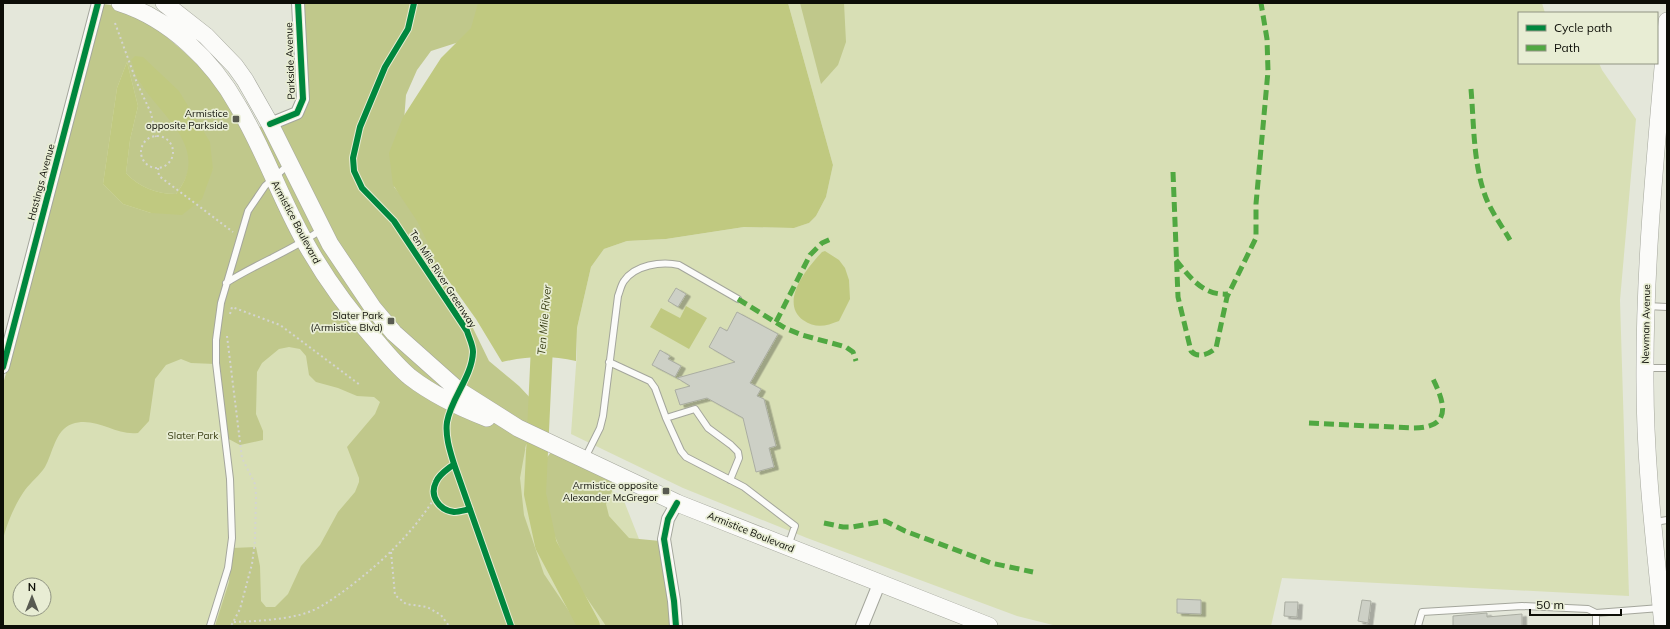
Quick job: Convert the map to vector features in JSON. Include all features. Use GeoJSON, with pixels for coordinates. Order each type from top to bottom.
{"type":"FeatureCollection","features":[{"type":"Feature","properties":{"kind":"main road","name":"Armistice Boulevard"},"geometry":{"type":"LineString","coordinates":[[120,3],[142,12],[171,30],[209,66],[238,105],[305,242],[339,297],[390,358],[410,377],[467,410],[518,428],[677,503],[879,584],[989,626]]}},
{"type":"Feature","properties":{"kind":"main road","name":"Armistice Boulevard"},"geometry":{"type":"LineString","coordinates":[[164,3],[190,22],[235,66],[245,80],[270,124],[330,244],[373,308],[394,333],[458,390],[518,428]]}},
{"type":"Feature","properties":{"kind":"main road","name":"Newman Avenue"},"geometry":{"type":"LineString","coordinates":[[1663,626],[1661,608],[1663,579],[1660,521],[1647,440],[1645,306],[1667,21]]}},
{"type":"Feature","properties":{"kind":"street","name":"Hastings Avenue"},"geometry":{"type":"LineString","coordinates":[[3,367],[98,3]]}},
{"type":"Feature","properties":{"kind":"street","name":"Parkside Avenue"},"geometry":{"type":"LineString","coordinates":[[270,124],[297,112],[303,99],[298,3]]}},
{"type":"Feature","properties":{"kind":"street"},"geometry":{"type":"LineString","coordinates":[[676,626],[674,601],[664,539],[668,519],[677,503]]}},
{"type":"Feature","properties":{"kind":"street"},"geometry":{"type":"LineString","coordinates":[[862,626],[879,584]]}},
{"type":"Feature","properties":{"kind":"lane"},"geometry":{"type":"LineString","coordinates":[[210,626],[228,568],[232,538],[230,479],[217,369],[216,340],[220,303],[248,211],[264,186],[289,164]]}},
{"type":"Feature","properties":{"kind":"lane"},"geometry":{"type":"LineString","coordinates":[[226,283],[252,266],[281,255],[305,242],[323,229]]}},
{"type":"Feature","properties":{"kind":"lane"},"geometry":{"type":"LineString","coordinates":[[584,459],[600,428],[603,416],[618,296],[622,283],[629,275],[639,268],[662,264],[679,265],[738,299]]}},
{"type":"Feature","properties":{"kind":"lane"},"geometry":{"type":"LineString","coordinates":[[1645,306],[1667,307]]}},
{"type":"Feature","properties":{"kind":"lane"},"geometry":{"type":"LineString","coordinates":[[609,362],[650,381],[655,388],[666,418],[681,451],[686,457],[730,480],[765,501],[795,526],[788,547]]}},
{"type":"Feature","properties":{"kind":"lane"},"geometry":{"type":"LineString","coordinates":[[1645,368],[1667,368]]}},
{"type":"Feature","properties":{"kind":"lane"},"geometry":{"type":"LineString","coordinates":[[666,418],[695,409],[708,428],[738,452],[739,458],[730,480]]}},
{"type":"Feature","properties":{"kind":"lane"},"geometry":{"type":"LineString","coordinates":[[1418,626],[1422,612],[1522,606],[1588,609],[1596,613],[1661,608]]}},
{"type":"Feature","properties":{"kind":"lane"},"geometry":{"type":"LineString","coordinates":[[1596,613],[1596,626]]}},
{"type":"Feature","properties":{"kind":"path"},"geometry":{"type":"LineString","coordinates":[[115,23],[137,83],[152,113],[156,137]]}},
{"type":"Feature","properties":{"kind":"path"},"geometry":{"type":"LineString","coordinates":[[156,137],[168,141],[172,151],[170,160],[163,167],[158,168],[148,166],[144,162],[141,151],[145,142],[156,137]]}},
{"type":"Feature","properties":{"kind":"path"},"geometry":{"type":"LineString","coordinates":[[158,168],[159,176],[231,231]]}},
{"type":"Feature","properties":{"kind":"path"},"geometry":{"type":"LineString","coordinates":[[228,320],[232,307],[280,325],[360,385]]}},
{"type":"Feature","properties":{"kind":"path"},"geometry":{"type":"LineString","coordinates":[[226,331],[242,458],[256,484],[255,541],[252,564],[240,609],[231,626]]}},
{"type":"Feature","properties":{"kind":"path"},"geometry":{"type":"LineString","coordinates":[[234,622],[269,620],[304,614],[329,602],[391,552],[419,522],[435,499]]}},
{"type":"Feature","properties":{"kind":"path"},"geometry":{"type":"LineString","coordinates":[[391,552],[395,595],[406,604],[427,607],[441,615],[449,626]]}},
{"type":"Feature","properties":{"kind":"green space"},"geometry":{"type":"Polygon","coordinates":[[[788,3],[1542,3],[1545,12],[1518,12],[1518,64],[1599,64],[1636,119],[1620,300],[1629,596],[1282,578],[1271,626],[1057,626],[1017,616],[807,538],[683,488],[571,434],[577,352],[577,328],[591,267],[604,249],[627,241],[666,239],[744,227],[794,228],[809,223],[816,216],[826,197],[833,165],[788,3]]]}},
{"type":"Feature","properties":{"kind":"green space","name":"Slater Park"},"geometry":{"type":"Polygon","coordinates":[[[105,17],[426,400],[622,496],[654,577],[657,626],[3,626],[3,397],[105,17]]]}},
{"type":"Feature","properties":{"kind":"shaded area","name":"Slater Park"},"geometry":{"type":"Polygon","coordinates":[[[299,3],[507,3],[481,35],[431,51],[417,70],[406,95],[404,121],[392,149],[394,187],[425,224],[439,266],[470,322],[489,361],[519,386],[535,403],[539,423],[534,435],[526,445],[520,478],[524,515],[544,574],[579,626],[215,626],[229,582],[232,548],[256,547],[260,566],[261,601],[266,607],[275,607],[288,594],[301,566],[320,545],[338,512],[355,492],[359,482],[359,478],[347,447],[375,414],[380,402],[374,397],[357,396],[338,388],[316,382],[309,375],[306,356],[300,349],[289,347],[279,349],[262,363],[257,372],[256,414],[263,431],[263,440],[240,445],[223,436],[215,364],[191,363],[181,359],[166,365],[155,379],[149,421],[138,433],[121,432],[89,422],[72,424],[62,431],[55,442],[45,467],[25,490],[18,501],[8,522],[3,541],[3,384],[20,323],[101,4],[116,7],[133,14],[170,39],[203,70],[226,97],[243,129],[272,125],[300,106],[299,3]],[[127,62],[117,88],[103,184],[123,204],[151,213],[213,169],[160,106],[177,129],[188,150],[190,165],[184,182],[176,194],[162,193],[142,186],[126,173],[130,140],[138,106],[127,62]]]}},
{"type":"Feature","properties":{"kind":"shaded area"},"geometry":{"type":"Polygon","coordinates":[[[800,3],[844,3],[846,42],[838,65],[821,84],[800,3]]]}},
{"type":"Feature","properties":{"kind":"shaded area"},"geometry":{"type":"Polygon","coordinates":[[[555,447],[618,478],[606,504],[609,516],[629,538],[660,541],[675,626],[606,626],[571,575],[549,522],[543,480],[545,460],[555,447]]]}},
{"type":"Feature","properties":{"kind":"water"},"geometry":{"type":"Polygon","coordinates":[[[478,3],[788,3],[833,165],[826,197],[816,216],[809,223],[794,228],[744,227],[666,239],[627,241],[604,249],[591,267],[577,328],[576,361],[539,357],[521,358],[502,362],[476,319],[441,270],[417,221],[393,185],[389,153],[403,117],[441,58],[471,28],[478,3]]]}},
{"type":"Feature","properties":{"kind":"water"},"geometry":{"type":"Polygon","coordinates":[[[135,56],[143,57],[179,91],[210,142],[213,169],[202,199],[182,215],[151,213],[123,204],[103,184],[117,88],[127,62],[138,106],[130,140],[126,173],[136,182],[148,189],[169,194],[176,194],[186,177],[188,162],[186,148],[170,120],[148,94],[138,79],[131,60],[135,56]]]}},
{"type":"Feature","properties":{"kind":"water"},"geometry":{"type":"Polygon","coordinates":[[[825,251],[839,260],[845,268],[849,280],[850,299],[839,321],[817,326],[803,320],[796,313],[794,304],[798,285],[803,276],[822,252],[825,251]]]}},
{"type":"Feature","properties":{"kind":"water"},"geometry":{"type":"Polygon","coordinates":[[[686,306],[707,318],[689,349],[650,327],[661,308],[680,318],[686,306]]]}},
{"type":"Feature","properties":{"kind":"building"},"geometry":{"type":"Polygon","coordinates":[[[676,288],[686,294],[678,307],[668,301],[676,288]]]}},
{"type":"Feature","properties":{"kind":"building"},"geometry":{"type":"Polygon","coordinates":[[[737,312],[778,334],[750,383],[761,389],[757,396],[764,399],[776,446],[769,448],[774,467],[756,472],[743,418],[707,398],[680,405],[675,390],[690,386],[677,378],[735,362],[709,347],[720,327],[727,331],[737,312]]]}},
{"type":"Feature","properties":{"kind":"building"},"geometry":{"type":"Polygon","coordinates":[[[660,350],[670,356],[668,359],[681,366],[675,377],[652,365],[660,350]]]}},
{"type":"Feature","properties":{"kind":"building"},"geometry":{"type":"Polygon","coordinates":[[[1177,599],[1201,600],[1201,614],[1177,613],[1177,599]]]}},
{"type":"Feature","properties":{"kind":"building"},"geometry":{"type":"Polygon","coordinates":[[[1362,600],[1371,601],[1368,623],[1358,621],[1362,600]]]}},
{"type":"Feature","properties":{"kind":"building"},"geometry":{"type":"Polygon","coordinates":[[[1285,602],[1298,602],[1297,617],[1284,616],[1285,602]]]}},
{"type":"Feature","properties":{"kind":"building"},"geometry":{"type":"Polygon","coordinates":[[[1487,613],[1487,617],[1522,614],[1522,626],[1453,626],[1453,616],[1487,613]]]}},
{"type":"Feature","properties":{"kind":"waterway","name":"Ten Mile River"},"geometry":{"type":"LineString","coordinates":[[543,325],[535,494],[546,545],[589,626]]}},
{"type":"Feature","properties":{"kind":"marked path"},"geometry":{"type":"LineString","coordinates":[[1173,172],[1178,297],[1191,351],[1197,355],[1204,355],[1216,348],[1227,297],[1256,238],[1256,204],[1268,71],[1267,39],[1261,3]]}},
{"type":"Feature","properties":{"kind":"marked path"},"geometry":{"type":"LineString","coordinates":[[1471,89],[1476,158],[1482,185],[1491,209],[1510,240]]}},
{"type":"Feature","properties":{"kind":"marked path"},"geometry":{"type":"LineString","coordinates":[[776,322],[810,255],[822,243],[833,238]]}},
{"type":"Feature","properties":{"kind":"marked path"},"geometry":{"type":"LineString","coordinates":[[1176,260],[1192,279],[1205,289],[1219,294],[1228,294]]}},
{"type":"Feature","properties":{"kind":"marked path"},"geometry":{"type":"LineString","coordinates":[[738,299],[785,328],[802,335],[846,347],[853,352],[856,361]]}},
{"type":"Feature","properties":{"kind":"marked path"},"geometry":{"type":"LineString","coordinates":[[1309,423],[1413,428],[1426,427],[1435,424],[1440,419],[1442,405],[1437,387],[1432,377]]}},
{"type":"Feature","properties":{"kind":"marked path"},"geometry":{"type":"LineString","coordinates":[[824,523],[843,527],[852,527],[885,521],[905,531],[991,563],[1033,572]]}},
{"type":"Feature","properties":{"kind":"cycle path"},"geometry":{"type":"LineString","coordinates":[[3,367],[98,3]]}},
{"type":"Feature","properties":{"kind":"cycle path"},"geometry":{"type":"LineString","coordinates":[[270,124],[297,113],[303,99],[298,3]]}},
{"type":"Feature","properties":{"kind":"cycle path","name":"Ten Mile River Greenway"},"geometry":{"type":"LineString","coordinates":[[414,3],[408,29],[385,67],[360,127],[353,158],[354,171],[362,188],[394,221],[467,331],[471,342],[473,352],[472,361],[449,413],[447,422],[447,438],[454,464],[511,626]]}},
{"type":"Feature","properties":{"kind":"cycle path"},"geometry":{"type":"LineString","coordinates":[[454,464],[437,479],[434,487],[435,497],[437,502],[449,511],[456,512],[470,509]]}},
{"type":"Feature","properties":{"kind":"cycle path"},"geometry":{"type":"LineString","coordinates":[[676,626],[674,601],[664,539],[668,519],[677,503]]}},
{"type":"Feature","properties":{"kind":"place","name":"Armistice opposite Parkside"},"geometry":{"type":"Point","coordinates":[236,119]}},
{"type":"Feature","properties":{"kind":"place","name":"Slater Park (Armistice Blvd)"},"geometry":{"type":"Point","coordinates":[391,321]}},
{"type":"Feature","properties":{"kind":"place","name":"Armistice opposite Alexander McGregor"},"geometry":{"type":"Point","coordinates":[666,491]}}]}
